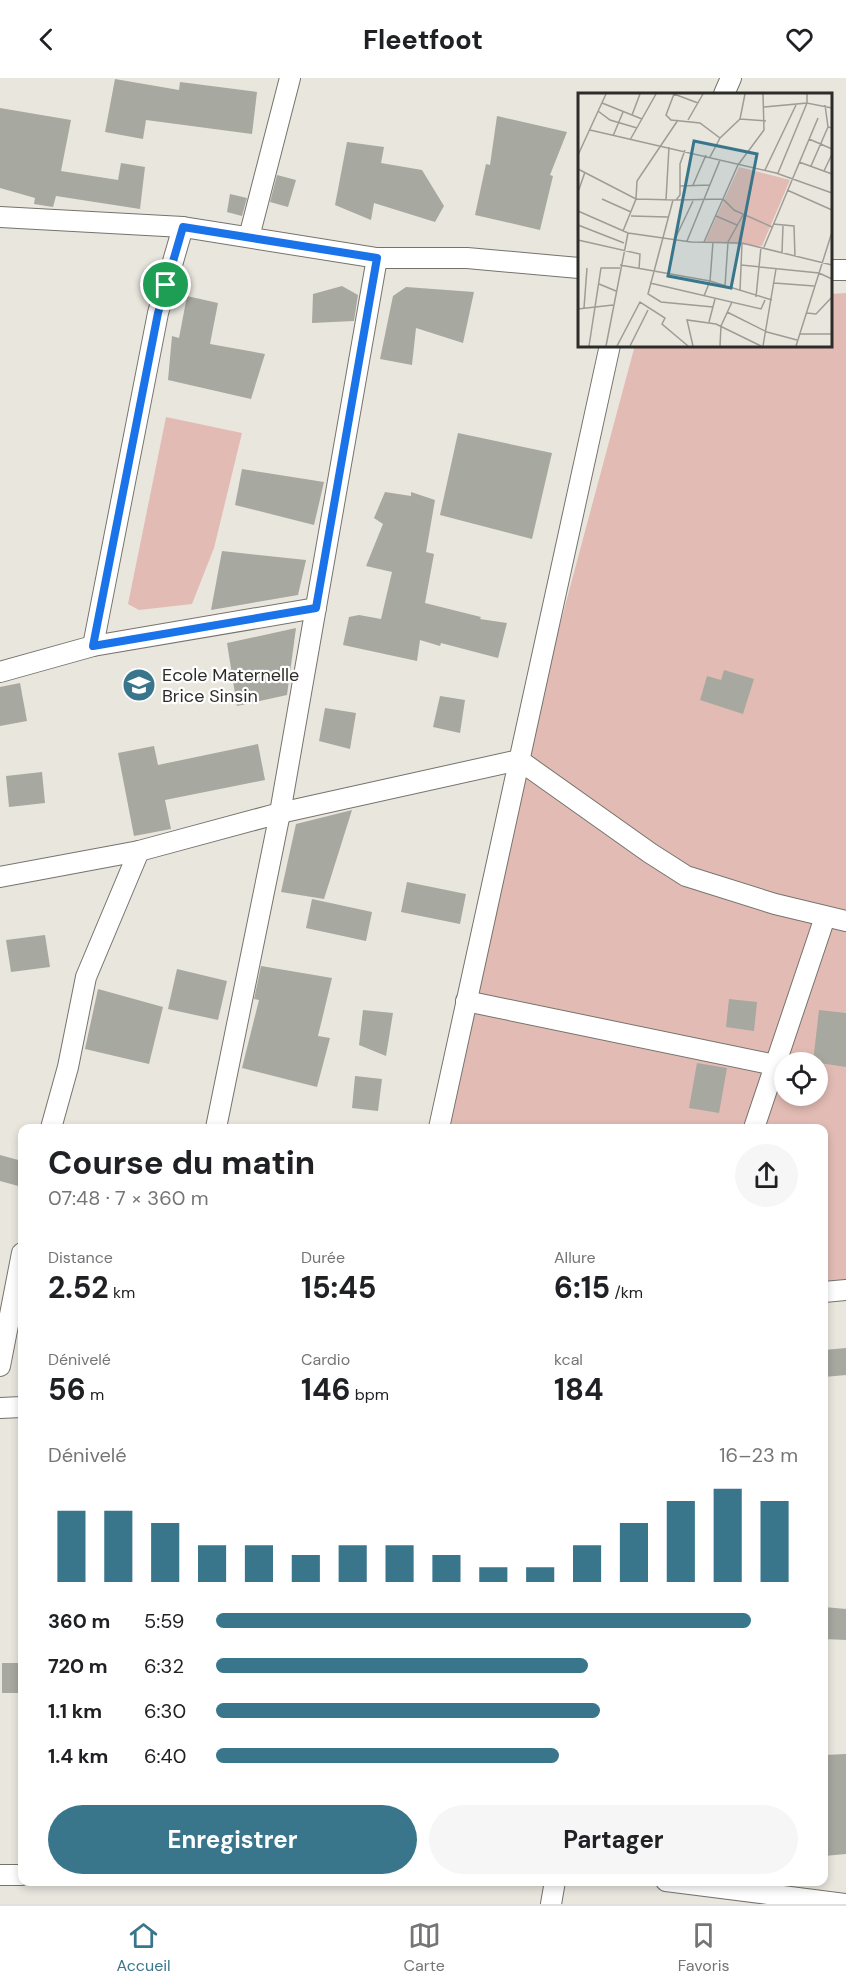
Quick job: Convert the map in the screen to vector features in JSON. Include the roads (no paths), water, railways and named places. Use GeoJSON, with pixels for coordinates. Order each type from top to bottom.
{"type":"FeatureCollection","features":[{"type":"Feature","properties":{"kind":"street"},"geometry":{"type":"LineString","coordinates":[[249,237],[290,78]]}},
{"type":"Feature","properties":{"kind":"street"},"geometry":{"type":"LineString","coordinates":[[724,93],[731,78]]}},
{"type":"Feature","properties":{"kind":"street"},"geometry":{"type":"LineString","coordinates":[[0,217],[183,227],[377,258],[467,258],[578,268]]}},
{"type":"Feature","properties":{"kind":"street"},"geometry":{"type":"LineString","coordinates":[[93,646],[158,313],[183,227]]}},
{"type":"Feature","properties":{"kind":"street"},"geometry":{"type":"LineString","coordinates":[[217,1124],[280,813],[377,258]]}},
{"type":"Feature","properties":{"kind":"street"},"geometry":{"type":"LineString","coordinates":[[440,1124],[610,346]]}},
{"type":"Feature","properties":{"kind":"street"},"geometry":{"type":"LineString","coordinates":[[0,672],[93,646],[316,608]]}},
{"type":"Feature","properties":{"kind":"street"},"geometry":{"type":"LineString","coordinates":[[0,877],[139,851],[280,813],[519,760],[686,876],[825,917],[846,921]]}},
{"type":"Feature","properties":{"kind":"street"},"geometry":{"type":"LineString","coordinates":[[52,1124],[68,1067],[86,977],[139,851]]}},
{"type":"Feature","properties":{"kind":"street"},"geometry":{"type":"LineString","coordinates":[[779,1052],[825,917]]}},
{"type":"Feature","properties":{"kind":"street"},"geometry":{"type":"LineString","coordinates":[[466,1001],[774,1065]]}},
{"type":"Feature","properties":{"kind":"street"},"geometry":{"type":"LineString","coordinates":[[755,1124],[774,1068]]}},
{"type":"Feature","properties":{"kind":"street"},"geometry":{"type":"LineString","coordinates":[[0,1366],[18,1274]]}},
{"type":"Feature","properties":{"kind":"street"},"geometry":{"type":"LineString","coordinates":[[828,1292],[846,1290]]}},
{"type":"Feature","properties":{"kind":"street"},"geometry":{"type":"LineString","coordinates":[[0,1408],[18,1407]]}},
{"type":"Feature","properties":{"kind":"street"},"geometry":{"type":"LineString","coordinates":[[0,1875],[18,1875]]}},
{"type":"Feature","properties":{"kind":"street"},"geometry":{"type":"LineString","coordinates":[[551,1904],[554,1886]]}},
{"type":"Feature","properties":{"kind":"street"},"geometry":{"type":"LineString","coordinates":[[745,1886],[846,1904]]}},
{"type":"Feature","properties":{"kind":"place","name":"Ecole Maternelle Brice Sinsin"},"geometry":{"type":"Point","coordinates":[139,685]}}]}
